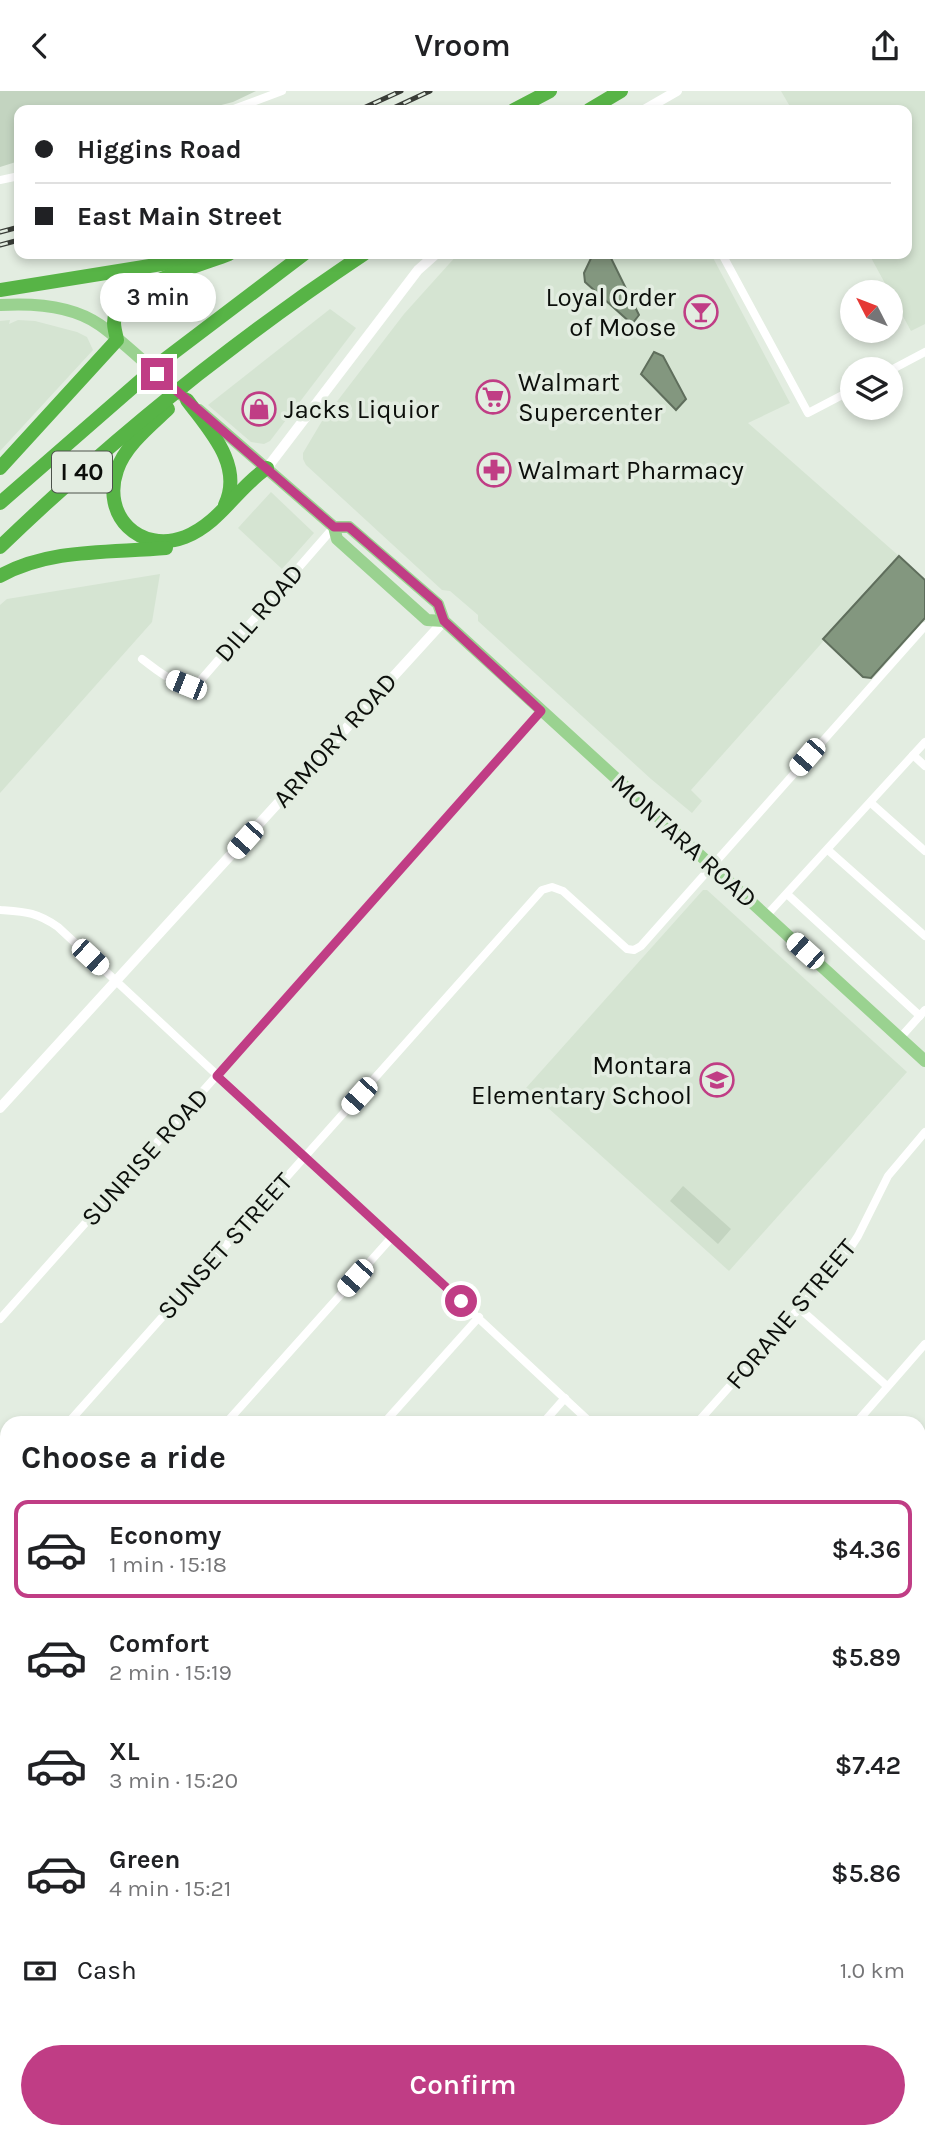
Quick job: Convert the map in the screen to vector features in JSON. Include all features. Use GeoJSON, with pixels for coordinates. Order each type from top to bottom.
{"type":"FeatureCollection","features":[{"type":"Feature","properties":{"kind":"highway"},"geometry":{"type":"LineString","coordinates":[[524,105],[552,91]]}},
{"type":"Feature","properties":{"kind":"highway"},"geometry":{"type":"LineString","coordinates":[[531,105],[552,91]]}},
{"type":"Feature","properties":{"kind":"highway"},"geometry":{"type":"LineString","coordinates":[[597,105],[621,91]]}},
{"type":"Feature","properties":{"kind":"highway"},"geometry":{"type":"LineString","coordinates":[[0,290],[193,259]]}},
{"type":"Feature","properties":{"kind":"highway"},"geometry":{"type":"LineString","coordinates":[[0,468],[117,340],[113,324],[116,312],[124,300],[143,288],[216,259]]}},
{"type":"Feature","properties":{"kind":"highway","name":"I 40"},"geometry":{"type":"LineString","coordinates":[[0,503],[142,377],[297,259]]}},
{"type":"Feature","properties":{"kind":"highway","name":"I 40"},"geometry":{"type":"LineString","coordinates":[[0,547],[81,473],[169,403],[190,390],[270,321],[357,259]]}},
{"type":"Feature","properties":{"kind":"highway"},"geometry":{"type":"LineString","coordinates":[[190,390],[229,465],[231,491],[221,512]]}},
{"type":"Feature","properties":{"kind":"highway"},"geometry":{"type":"LineString","coordinates":[[169,403],[135,442],[117,468],[113,489],[115,504],[129,529],[141,537],[168,541],[198,531],[267,468]]}},
{"type":"Feature","properties":{"kind":"highway"},"geometry":{"type":"LineString","coordinates":[[0,576],[33,562],[57,557],[176,547],[194,541],[222,521],[262,479],[267,468]]}},
{"type":"Feature","properties":{"kind":"main road","name":"MONTARA ROAD"},"geometry":{"type":"LineString","coordinates":[[0,305],[47,306],[73,312],[99,324],[117,340],[190,390],[267,468],[334,527],[337,539],[427,620],[444,621]]}},
{"type":"Feature","properties":{"kind":"main road","name":"MONTARA ROAD"},"geometry":{"type":"LineString","coordinates":[[334,527],[349,527],[438,604],[444,621],[925,1061]]}},
{"type":"Feature","properties":{"kind":"main road","name":"ARMORY ROAD"},"geometry":{"type":"LineString","coordinates":[[0,1108],[444,621]]}},
{"type":"Feature","properties":{"kind":"street"},"geometry":{"type":"LineString","coordinates":[[244,105],[282,91]]}},
{"type":"Feature","properties":{"kind":"street"},"geometry":{"type":"LineString","coordinates":[[653,105],[677,91]]}},
{"type":"Feature","properties":{"kind":"street"},"geometry":{"type":"LineString","coordinates":[[267,468],[418,270],[430,259]]}},
{"type":"Feature","properties":{"kind":"street"},"geometry":{"type":"LineString","coordinates":[[725,259],[808,413],[840,396]]}},
{"type":"Feature","properties":{"kind":"street"},"geometry":{"type":"LineString","coordinates":[[903,364],[925,352]]}},
{"type":"Feature","properties":{"kind":"street","name":"DILL ROAD"},"geometry":{"type":"LineString","coordinates":[[142,659],[166,677],[186,685],[200,681],[334,527]]}},
{"type":"Feature","properties":{"kind":"street"},"geometry":{"type":"LineString","coordinates":[[711,866],[925,626]]}},
{"type":"Feature","properties":{"kind":"street","name":"SUNRISE ROAD"},"geometry":{"type":"LineString","coordinates":[[0,1319],[541,711]]}},
{"type":"Feature","properties":{"kind":"street"},"geometry":{"type":"LineString","coordinates":[[766,916],[925,742]]}},
{"type":"Feature","properties":{"kind":"street"},"geometry":{"type":"LineString","coordinates":[[913,755],[925,766]]}},
{"type":"Feature","properties":{"kind":"street"},"geometry":{"type":"LineString","coordinates":[[871,803],[925,851]]}},
{"type":"Feature","properties":{"kind":"street"},"geometry":{"type":"LineString","coordinates":[[828,850],[925,936]]}},
{"type":"Feature","properties":{"kind":"street","name":"SUNSET STREET"},"geometry":{"type":"LineString","coordinates":[[74,1416],[542,890],[552,887],[563,891],[627,949],[634,950],[641,946],[711,866]]}},
{"type":"Feature","properties":{"kind":"street"},"geometry":{"type":"LineString","coordinates":[[786,894],[923,1013],[900,1038]]}},
{"type":"Feature","properties":{"kind":"street"},"geometry":{"type":"LineString","coordinates":[[0,910],[26,911],[41,915],[58,927],[584,1416]]}},
{"type":"Feature","properties":{"kind":"street","name":"FORANE STREET"},"geometry":{"type":"LineString","coordinates":[[704,1416],[843,1259],[858,1236],[888,1176],[925,1132]]}},
{"type":"Feature","properties":{"kind":"street"},"geometry":{"type":"LineString","coordinates":[[232,1416],[392,1237]]}},
{"type":"Feature","properties":{"kind":"street"},"geometry":{"type":"LineString","coordinates":[[799,1308],[887,1386]]}},
{"type":"Feature","properties":{"kind":"street"},"geometry":{"type":"LineString","coordinates":[[390,1416],[479,1317]]}},
{"type":"Feature","properties":{"kind":"street"},"geometry":{"type":"LineString","coordinates":[[862,1416],[925,1344]]}},
{"type":"Feature","properties":{"kind":"street"},"geometry":{"type":"LineString","coordinates":[[549,1416],[565,1398]]}},
{"type":"Feature","properties":{"kind":"shaded area"},"geometry":{"type":"Polygon","coordinates":[[[0,91],[256,91],[221,105],[14,105],[14,163],[0,167],[0,91]]]}},
{"type":"Feature","properties":{"kind":"shaded area"},"geometry":{"type":"Polygon","coordinates":[[[781,91],[925,91],[925,324],[911,331],[903,316],[903,280],[883,280],[872,259],[912,259],[912,105],[789,105],[781,91]]]}},
{"type":"Feature","properties":{"kind":"shaded area"},"geometry":{"type":"Polygon","coordinates":[[[454,259],[714,259],[790,403],[748,423],[899,556],[691,790],[702,801],[692,813],[478,621],[478,615],[450,591],[442,590],[306,465],[303,453],[322,421],[404,314],[454,259]]]}},
{"type":"Feature","properties":{"kind":"shaded area"},"geometry":{"type":"Polygon","coordinates":[[[591,259],[611,259],[639,315],[632,324],[585,282],[584,273],[591,259]]]}},
{"type":"Feature","properties":{"kind":"shaded area"},"geometry":{"type":"Polygon","coordinates":[[[330,309],[356,328],[270,441],[264,444],[251,442],[208,405],[330,309]]]}},
{"type":"Feature","properties":{"kind":"shaded area"},"geometry":{"type":"Polygon","coordinates":[[[10,320],[9,324],[18,320],[35,321],[77,332],[87,337],[93,350],[0,451],[0,321],[10,320]]]}},
{"type":"Feature","properties":{"kind":"shaded area"},"geometry":{"type":"Polygon","coordinates":[[[654,352],[663,356],[686,399],[676,410],[641,374],[654,352]]]}},
{"type":"Feature","properties":{"kind":"shaded area"},"geometry":{"type":"Polygon","coordinates":[[[271,492],[314,533],[282,569],[238,528],[271,492]]]}},
{"type":"Feature","properties":{"kind":"shaded area"},"geometry":{"type":"Polygon","coordinates":[[[899,556],[925,580],[925,618],[871,678],[863,677],[823,639],[899,556]]]}},
{"type":"Feature","properties":{"kind":"shaded area"},"geometry":{"type":"Polygon","coordinates":[[[160,574],[152,622],[0,793],[0,605],[7,599],[160,574]]]}},
{"type":"Feature","properties":{"kind":"shaded area","name":"Montara Elementary School"},"geometry":{"type":"Polygon","coordinates":[[[703,890],[707,890],[907,1072],[729,1271],[526,1088],[703,890]]]}},
{"type":"Feature","properties":{"kind":"shaded area"},"geometry":{"type":"Polygon","coordinates":[[[683,1186],[731,1229],[718,1244],[670,1201],[683,1186]]]}},
{"type":"Feature","properties":{"kind":"railway"},"geometry":{"type":"LineString","coordinates":[[370,105],[401,91]]}},
{"type":"Feature","properties":{"kind":"railway"},"geometry":{"type":"LineString","coordinates":[[400,105],[430,91]]}},
{"type":"Feature","properties":{"kind":"railway"},"geometry":{"type":"LineString","coordinates":[[0,232],[14,228]]}},
{"type":"Feature","properties":{"kind":"railway"},"geometry":{"type":"LineString","coordinates":[[0,245],[14,241]]}},
{"type":"Feature","properties":{"kind":"place","name":"Loyal Order of Moose"},"geometry":{"type":"Point","coordinates":[701,312]}},
{"type":"Feature","properties":{"kind":"place","name":"Walmart Supercenter"},"geometry":{"type":"Point","coordinates":[493,397]}},
{"type":"Feature","properties":{"kind":"place","name":"Jacks Liquior"},"geometry":{"type":"Point","coordinates":[259,409]}},
{"type":"Feature","properties":{"kind":"place","name":"Walmart Pharmacy"},"geometry":{"type":"Point","coordinates":[494,470]}},
{"type":"Feature","properties":{"kind":"place","name":"Montara Elementary School"},"geometry":{"type":"Point","coordinates":[717,1080]}},
{"type":"Feature","properties":{"kind":"route"},"geometry":{"type":"LineString","coordinates":[[157,374],[334,527],[349,527],[438,604],[444,621],[541,711],[217,1076],[461,1301]]}}]}
